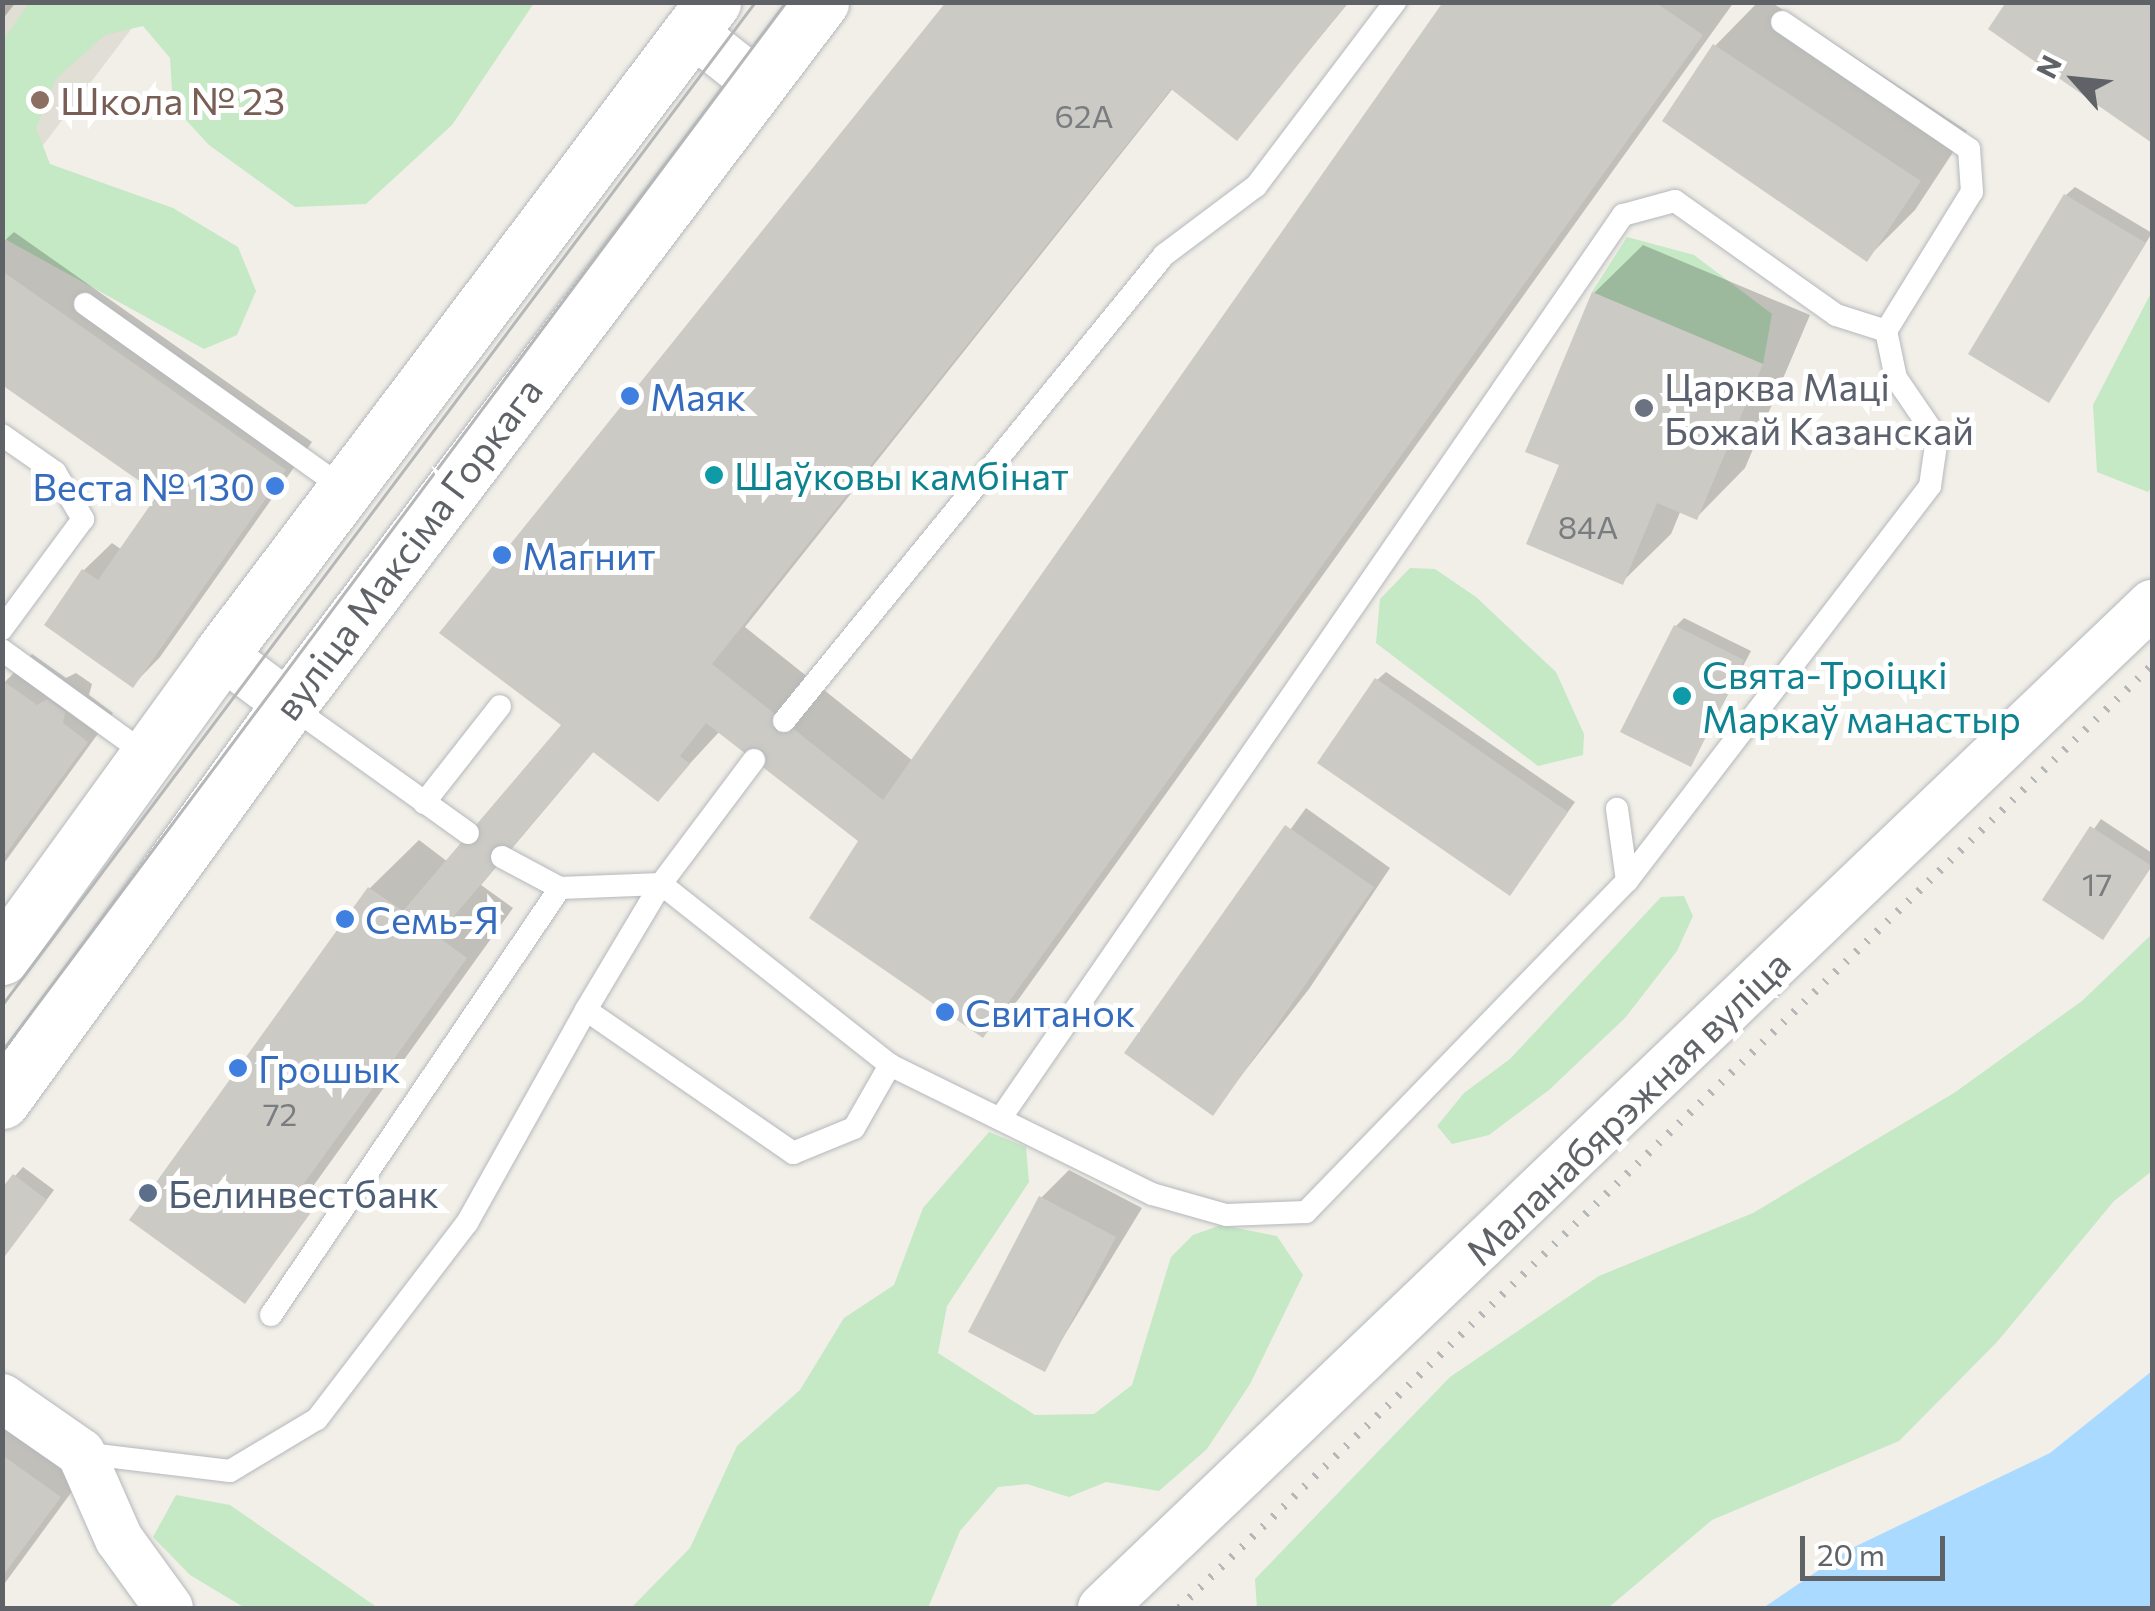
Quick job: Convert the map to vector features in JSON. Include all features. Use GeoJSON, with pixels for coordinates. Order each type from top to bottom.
{"type":"FeatureCollection","features":[{"type":"Feature","properties":{"kind":"main road","name":"вуліца Максіма Горкага"},"geometry":{"type":"LineString","coordinates":[[2,1101],[289,705],[821,2]]}},
{"type":"Feature","properties":{"kind":"main road"},"geometry":{"type":"LineString","coordinates":[[2,956],[344,489],[702,17]]}},
{"type":"Feature","properties":{"kind":"street"},"geometry":{"type":"LineString","coordinates":[[702,17],[757,83]]}},
{"type":"Feature","properties":{"kind":"street","name":"Маланабярэжная вуліца"},"geometry":{"type":"LineString","coordinates":[[1102,1608],[2152,604]]}},
{"type":"Feature","properties":{"kind":"street"},"geometry":{"type":"LineString","coordinates":[[221,654],[289,705]]}},
{"type":"Feature","properties":{"kind":"street"},"geometry":{"type":"LineString","coordinates":[[2,1398],[82,1453],[119,1539],[168,1608]]}},
{"type":"Feature","properties":{"kind":"lane"},"geometry":{"type":"LineString","coordinates":[[784,721],[1164,255],[1256,186],[1395,2]]}},
{"type":"Feature","properties":{"kind":"lane"},"geometry":{"type":"LineString","coordinates":[[502,857],[560,888],[661,884],[890,1065],[1152,1194],[1226,1215],[1306,1212],[1626,881],[1930,486],[1937,438],[1896,378],[1886,330],[1972,192],[1969,149],[1782,22]]}},
{"type":"Feature","properties":{"kind":"lane"},"geometry":{"type":"LineString","coordinates":[[1000,1119],[1624,215],[1675,200],[1836,315],[1886,330]]}},
{"type":"Feature","properties":{"kind":"lane"},"geometry":{"type":"LineString","coordinates":[[85,304],[344,489]]}},
{"type":"Feature","properties":{"kind":"lane"},"geometry":{"type":"LineString","coordinates":[[2,435],[55,472],[83,519],[2,629]]}},
{"type":"Feature","properties":{"kind":"lane"},"geometry":{"type":"LineString","coordinates":[[2,650],[148,755]]}},
{"type":"Feature","properties":{"kind":"lane"},"geometry":{"type":"LineString","coordinates":[[289,705],[468,834]]}},
{"type":"Feature","properties":{"kind":"lane"},"geometry":{"type":"LineString","coordinates":[[424,802],[500,706]]}},
{"type":"Feature","properties":{"kind":"lane"},"geometry":{"type":"LineString","coordinates":[[82,1453],[230,1470],[317,1419],[467,1222],[661,884],[754,760]]}},
{"type":"Feature","properties":{"kind":"lane"},"geometry":{"type":"LineString","coordinates":[[1617,808],[1626,881]]}},
{"type":"Feature","properties":{"kind":"lane"},"geometry":{"type":"LineString","coordinates":[[271,1315],[560,888]]}},
{"type":"Feature","properties":{"kind":"lane"},"geometry":{"type":"LineString","coordinates":[[586,1010],[792,1153],[854,1128],[890,1065]]}},
{"type":"Feature","properties":{"kind":"shaded area","name":"Школа № 23"},"geometry":{"type":"Polygon","coordinates":[[[3,3],[151,3],[3,198],[3,3]]]}},
{"type":"Feature","properties":{"kind":"green space"},"geometry":{"type":"Polygon","coordinates":[[[29,2],[534,3],[452,125],[366,204],[295,207],[209,145],[173,106],[170,58],[143,26],[105,35],[56,79],[36,128],[50,164],[173,208],[238,247],[256,291],[237,335],[204,349],[3,238],[3,40],[29,2]]]}},
{"type":"Feature","properties":{"kind":"green space"},"geometry":{"type":"Polygon","coordinates":[[[1627,237],[1694,255],[1772,314],[1763,364],[1592,292],[1627,237]]]}},
{"type":"Feature","properties":{"kind":"green space"},"geometry":{"type":"Polygon","coordinates":[[[2152,291],[2152,487],[2148,492],[2097,472],[2093,405],[2152,291]]]}},
{"type":"Feature","properties":{"kind":"green space"},"geometry":{"type":"Polygon","coordinates":[[[1410,568],[1435,569],[1476,597],[1556,672],[1584,734],[1583,755],[1538,766],[1376,643],[1380,599],[1410,568]]]}},
{"type":"Feature","properties":{"kind":"green space"},"geometry":{"type":"Polygon","coordinates":[[[1684,896],[1693,916],[1677,951],[1625,1018],[1549,1090],[1489,1135],[1452,1144],[1437,1126],[1464,1093],[1510,1059],[1661,897],[1684,896]]]}},
{"type":"Feature","properties":{"kind":"green space"},"geometry":{"type":"Polygon","coordinates":[[[2152,934],[2152,1171],[2114,1201],[1997,1342],[1899,1441],[1712,1520],[1608,1608],[1257,1608],[1255,1579],[1450,1377],[1599,1276],[1753,1213],[1954,1093],[2082,1001],[2152,934]]]}},
{"type":"Feature","properties":{"kind":"green space"},"geometry":{"type":"Polygon","coordinates":[[[989,1132],[1026,1147],[1029,1182],[947,1306],[938,1353],[1035,1415],[1094,1414],[1132,1385],[1171,1257],[1193,1235],[1221,1225],[1277,1236],[1303,1275],[1250,1384],[1207,1449],[1159,1491],[1106,1482],[1069,1497],[1027,1484],[998,1487],[960,1531],[928,1608],[631,1608],[690,1548],[737,1446],[800,1390],[844,1318],[894,1285],[923,1208],[989,1132]]]}},
{"type":"Feature","properties":{"kind":"green space"},"geometry":{"type":"Polygon","coordinates":[[[176,1495],[230,1505],[378,1608],[245,1608],[190,1575],[153,1537],[176,1495]]]}},
{"type":"Feature","properties":{"kind":"water"},"geometry":{"type":"Polygon","coordinates":[[[2152,1371],[2152,1608],[1763,1608],[1850,1549],[2050,1453],[2152,1371]]]}},
{"type":"Feature","properties":{"kind":"building","name":"Шаўковы камбінат"},"geometry":{"type":"Polygon","coordinates":[[[946,2],[1348,2],[1237,141],[1171,89],[712,664],[883,800],[1443,2],[1655,2],[1703,35],[983,1038],[809,918],[858,841],[706,723],[680,756],[690,764],[658,802],[593,752],[437,936],[467,958],[292,1200],[310,1213],[245,1304],[129,1220],[368,887],[403,911],[561,725],[439,633],[946,2]]]}},
{"type":"Feature","properties":{"kind":"building"},"geometry":{"type":"Polygon","coordinates":[[[2006,2],[2152,2],[2152,143],[1988,29],[2006,2]]]}},
{"type":"Feature","properties":{"kind":"building"},"geometry":{"type":"Polygon","coordinates":[[[1713,44],[1921,181],[1867,262],[1662,121],[1713,44]]]}},
{"type":"Feature","properties":{"kind":"building"},"geometry":{"type":"Polygon","coordinates":[[[2064,194],[2146,243],[2049,403],[1968,354],[2064,194]]]}},
{"type":"Feature","properties":{"kind":"building"},"geometry":{"type":"Polygon","coordinates":[[[2,271],[286,470],[133,688],[44,625],[82,569],[98,580],[158,494],[2,385],[2,271]]]}},
{"type":"Feature","properties":{"kind":"building","name":"Царква Маці Божай Казанскай"},"geometry":{"type":"Polygon","coordinates":[[[1592,292],[1763,364],[1697,520],[1657,503],[1623,585],[1526,544],[1559,465],[1525,452],[1592,292]]]}},
{"type":"Feature","properties":{"kind":"building","name":"Свята-Троіцкі Маркаў манастыр"},"geometry":{"type":"Polygon","coordinates":[[[1674,625],[1744,660],[1691,767],[1620,732],[1674,625]]]}},
{"type":"Feature","properties":{"kind":"building"},"geometry":{"type":"Polygon","coordinates":[[[1375,678],[1568,812],[1510,896],[1317,763],[1375,678]]]}},
{"type":"Feature","properties":{"kind":"building"},"geometry":{"type":"Polygon","coordinates":[[[2,680],[37,705],[47,699],[65,712],[63,723],[88,742],[2,859],[2,680]]]}},
{"type":"Feature","properties":{"kind":"building"},"geometry":{"type":"Polygon","coordinates":[[[1285,825],[1374,887],[1213,1116],[1124,1053],[1285,825]]]}},
{"type":"Feature","properties":{"kind":"building"},"geometry":{"type":"Polygon","coordinates":[[[2090,826],[2152,866],[2103,940],[2042,900],[2090,826]]]}},
{"type":"Feature","properties":{"kind":"building"},"geometry":{"type":"Polygon","coordinates":[[[13,1174],[47,1200],[2,1260],[2,1188],[13,1174]]]}},
{"type":"Feature","properties":{"kind":"building"},"geometry":{"type":"Polygon","coordinates":[[[1039,1196],[1116,1237],[1045,1372],[968,1332],[1039,1196]]]}},
{"type":"Feature","properties":{"kind":"building"},"geometry":{"type":"Polygon","coordinates":[[[2,1455],[61,1497],[2,1577],[2,1455]]]}},
{"type":"Feature","properties":{"kind":"tram line"},"geometry":{"type":"LineString","coordinates":[[2,1005],[755,2]]}},
{"type":"Feature","properties":{"kind":"tram line"},"geometry":{"type":"LineString","coordinates":[[2,1051],[786,2]]}},
{"type":"Feature","properties":{"kind":"railway"},"geometry":{"type":"LineString","coordinates":[[1179,1608],[2152,665]]}},
{"type":"Feature","properties":{"kind":"place","name":"Школа № 23"},"geometry":{"type":"Point","coordinates":[40,100]}},
{"type":"Feature","properties":{"kind":"place","name":"Маяк"},"geometry":{"type":"Point","coordinates":[630,396]}},
{"type":"Feature","properties":{"kind":"place","name":"Царква Маці Божай Казанскай"},"geometry":{"type":"Point","coordinates":[1644,408]}},
{"type":"Feature","properties":{"kind":"place","name":"Шаўковы камбінат"},"geometry":{"type":"Point","coordinates":[714,475]}},
{"type":"Feature","properties":{"kind":"place","name":"Веста № 130"},"geometry":{"type":"Point","coordinates":[275,486]}},
{"type":"Feature","properties":{"kind":"place","name":"Магнит"},"geometry":{"type":"Point","coordinates":[502,555]}},
{"type":"Feature","properties":{"kind":"place","name":"Свята-Троіцкі Маркаў манастыр"},"geometry":{"type":"Point","coordinates":[1682,696]}},
{"type":"Feature","properties":{"kind":"place","name":"Семь-Я"},"geometry":{"type":"Point","coordinates":[345,919]}},
{"type":"Feature","properties":{"kind":"place","name":"Свитанок"},"geometry":{"type":"Point","coordinates":[945,1012]}},
{"type":"Feature","properties":{"kind":"place","name":"Грошык"},"geometry":{"type":"Point","coordinates":[238,1068]}},
{"type":"Feature","properties":{"kind":"place","name":"Белинвестбанк"},"geometry":{"type":"Point","coordinates":[148,1193]}}]}
